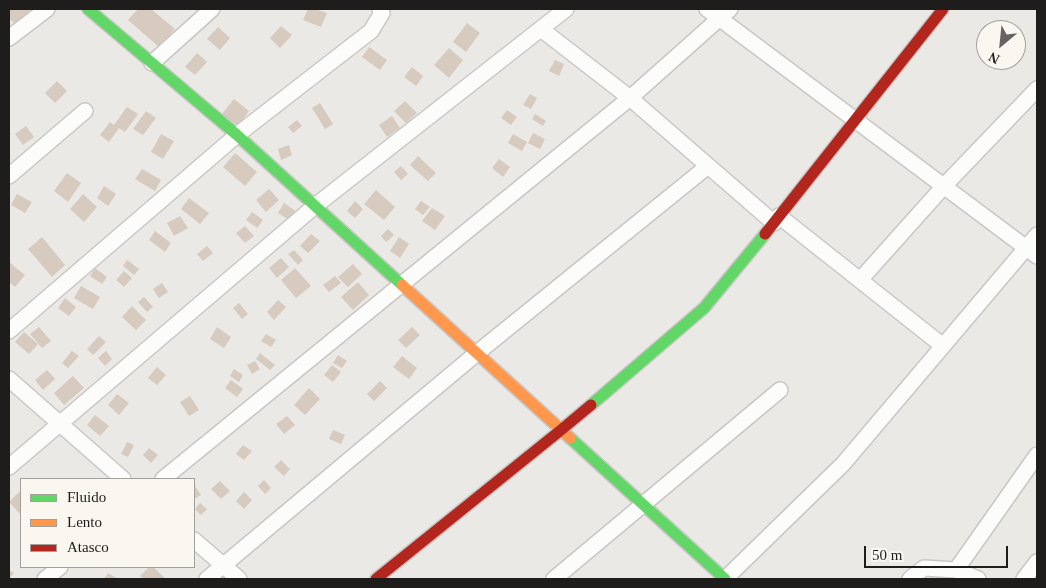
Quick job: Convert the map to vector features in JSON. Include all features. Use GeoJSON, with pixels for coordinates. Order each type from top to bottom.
{"type":"FeatureCollection","features":[{"type":"Feature","properties":{"kind":"street"},"geometry":{"type":"LineString","coordinates":[[9,38],[47,9]]}},
{"type":"Feature","properties":{"kind":"street"},"geometry":{"type":"LineString","coordinates":[[88,9],[237,135],[725,579],[843,464],[943,346],[1032,252],[1037,235]]}},
{"type":"Feature","properties":{"kind":"street"},"geometry":{"type":"LineString","coordinates":[[152,63],[212,9]]}},
{"type":"Feature","properties":{"kind":"street"},"geometry":{"type":"LineString","coordinates":[[9,331],[237,135],[371,31],[382,13],[380,9]]}},
{"type":"Feature","properties":{"kind":"street"},"geometry":{"type":"LineString","coordinates":[[9,467],[315,206],[566,9]]}},
{"type":"Feature","properties":{"kind":"street"},"geometry":{"type":"LineString","coordinates":[[706,9],[724,14],[855,120],[1032,252]]}},
{"type":"Feature","properties":{"kind":"street"},"geometry":{"type":"LineString","coordinates":[[376,579],[561,430],[704,308],[943,9]]}},
{"type":"Feature","properties":{"kind":"street"},"geometry":{"type":"LineString","coordinates":[[164,478],[630,98],[724,14]]}},
{"type":"Feature","properties":{"kind":"street"},"geometry":{"type":"LineString","coordinates":[[541,29],[630,98],[708,166],[776,219],[860,280],[943,346]]}},
{"type":"Feature","properties":{"kind":"street"},"geometry":{"type":"LineString","coordinates":[[860,280],[944,186],[1037,89]]}},
{"type":"Feature","properties":{"kind":"street"},"geometry":{"type":"LineString","coordinates":[[9,176],[85,111]]}},
{"type":"Feature","properties":{"kind":"street"},"geometry":{"type":"LineString","coordinates":[[207,579],[477,353],[708,166]]}},
{"type":"Feature","properties":{"kind":"street"},"geometry":{"type":"LineString","coordinates":[[9,379],[122,478]]}},
{"type":"Feature","properties":{"kind":"street"},"geometry":{"type":"LineString","coordinates":[[554,579],[780,390]]}},
{"type":"Feature","properties":{"kind":"street"},"geometry":{"type":"LineString","coordinates":[[956,570],[1037,455]]}},
{"type":"Feature","properties":{"kind":"street"},"geometry":{"type":"LineString","coordinates":[[195,541],[239,579]]}},
{"type":"Feature","properties":{"kind":"street"},"geometry":{"type":"LineString","coordinates":[[1024,579],[1037,562]]}},
{"type":"Feature","properties":{"kind":"street"},"geometry":{"type":"LineString","coordinates":[[45,579],[59,568]]}},
{"type":"Feature","properties":{"kind":"street"},"geometry":{"type":"LineString","coordinates":[[910,579],[924,568],[956,570],[978,579]]}},
{"type":"Feature","properties":{"kind":"building"},"geometry":{"type":"Polygon","coordinates":[[[9,9],[31,9],[18,26],[9,19],[9,9]]]}},
{"type":"Feature","properties":{"kind":"building"},"geometry":{"type":"Polygon","coordinates":[[[138,9],[151,9],[175,29],[159,47],[128,20],[138,9]]]}},
{"type":"Feature","properties":{"kind":"building"},"geometry":{"type":"Polygon","coordinates":[[[308,9],[327,13],[321,27],[303,20],[308,9]]]}},
{"type":"Feature","properties":{"kind":"building"},"geometry":{"type":"Polygon","coordinates":[[[467,23],[480,33],[466,52],[453,42],[467,23]]]}},
{"type":"Feature","properties":{"kind":"building"},"geometry":{"type":"Polygon","coordinates":[[[281,26],[292,35],[280,48],[270,38],[281,26]]]}},
{"type":"Feature","properties":{"kind":"building"},"geometry":{"type":"Polygon","coordinates":[[[218,27],[230,38],[220,50],[207,39],[218,27]]]}},
{"type":"Feature","properties":{"kind":"building"},"geometry":{"type":"Polygon","coordinates":[[[369,47],[387,60],[380,70],[362,57],[369,47]]]}},
{"type":"Feature","properties":{"kind":"building"},"geometry":{"type":"Polygon","coordinates":[[[449,48],[463,60],[449,78],[434,65],[449,48]]]}},
{"type":"Feature","properties":{"kind":"building"},"geometry":{"type":"Polygon","coordinates":[[[197,53],[207,62],[195,75],[185,67],[197,53]]]}},
{"type":"Feature","properties":{"kind":"building"},"geometry":{"type":"Polygon","coordinates":[[[555,60],[564,64],[559,76],[549,71],[555,60]]]}},
{"type":"Feature","properties":{"kind":"building"},"geometry":{"type":"Polygon","coordinates":[[[412,67],[423,76],[416,86],[404,77],[412,67]]]}},
{"type":"Feature","properties":{"kind":"building"},"geometry":{"type":"Polygon","coordinates":[[[57,81],[67,91],[55,103],[45,93],[57,81]]]}},
{"type":"Feature","properties":{"kind":"building"},"geometry":{"type":"Polygon","coordinates":[[[530,94],[537,98],[531,109],[523,105],[530,94]]]}},
{"type":"Feature","properties":{"kind":"building"},"geometry":{"type":"Polygon","coordinates":[[[234,99],[249,111],[238,126],[222,114],[234,99]]]}},
{"type":"Feature","properties":{"kind":"building"},"geometry":{"type":"Polygon","coordinates":[[[405,101],[417,113],[406,123],[394,111],[405,101]]]}},
{"type":"Feature","properties":{"kind":"building"},"geometry":{"type":"Polygon","coordinates":[[[320,103],[333,124],[325,129],[312,108],[320,103]]]}},
{"type":"Feature","properties":{"kind":"building"},"geometry":{"type":"Polygon","coordinates":[[[127,107],[138,114],[125,132],[119,128],[109,142],[100,135],[110,122],[114,125],[127,107]]]}},
{"type":"Feature","properties":{"kind":"building"},"geometry":{"type":"Polygon","coordinates":[[[507,110],[517,117],[511,125],[501,118],[507,110]]]}},
{"type":"Feature","properties":{"kind":"building"},"geometry":{"type":"Polygon","coordinates":[[[146,111],[156,118],[143,135],[133,129],[146,111]]]}},
{"type":"Feature","properties":{"kind":"building"},"geometry":{"type":"Polygon","coordinates":[[[535,114],[546,121],[543,126],[532,119],[535,114]]]}},
{"type":"Feature","properties":{"kind":"building"},"geometry":{"type":"Polygon","coordinates":[[[392,116],[400,128],[387,137],[379,125],[392,116]]]}},
{"type":"Feature","properties":{"kind":"building"},"geometry":{"type":"Polygon","coordinates":[[[297,120],[302,126],[293,133],[288,127],[297,120]]]}},
{"type":"Feature","properties":{"kind":"building"},"geometry":{"type":"Polygon","coordinates":[[[26,126],[34,137],[23,145],[15,134],[26,126]]]}},
{"type":"Feature","properties":{"kind":"building"},"geometry":{"type":"Polygon","coordinates":[[[533,133],[545,139],[540,149],[528,143],[533,133]]]}},
{"type":"Feature","properties":{"kind":"building"},"geometry":{"type":"Polygon","coordinates":[[[161,134],[174,141],[163,159],[151,152],[161,134]]]}},
{"type":"Feature","properties":{"kind":"building"},"geometry":{"type":"Polygon","coordinates":[[[513,134],[527,142],[522,151],[508,143],[513,134]]]}},
{"type":"Feature","properties":{"kind":"building"},"geometry":{"type":"Polygon","coordinates":[[[289,145],[292,155],[281,160],[278,149],[289,145]]]}},
{"type":"Feature","properties":{"kind":"building"},"geometry":{"type":"Polygon","coordinates":[[[235,153],[257,172],[245,186],[223,167],[235,153]]]}},
{"type":"Feature","properties":{"kind":"building"},"geometry":{"type":"Polygon","coordinates":[[[418,156],[436,173],[428,181],[410,165],[418,156]]]}},
{"type":"Feature","properties":{"kind":"building"},"geometry":{"type":"Polygon","coordinates":[[[499,159],[510,167],[503,177],[492,168],[499,159]]]}},
{"type":"Feature","properties":{"kind":"building"},"geometry":{"type":"Polygon","coordinates":[[[401,166],[408,174],[401,180],[394,172],[401,166]]]}},
{"type":"Feature","properties":{"kind":"building"},"geometry":{"type":"Polygon","coordinates":[[[142,169],[161,180],[155,191],[135,179],[142,169]]]}},
{"type":"Feature","properties":{"kind":"building"},"geometry":{"type":"Polygon","coordinates":[[[67,173],[81,183],[68,202],[54,191],[67,173]]]}},
{"type":"Feature","properties":{"kind":"building"},"geometry":{"type":"Polygon","coordinates":[[[104,186],[116,194],[108,206],[97,198],[104,186]]]}},
{"type":"Feature","properties":{"kind":"building"},"geometry":{"type":"Polygon","coordinates":[[[269,189],[279,200],[266,212],[256,200],[269,189]]]}},
{"type":"Feature","properties":{"kind":"building"},"geometry":{"type":"Polygon","coordinates":[[[376,190],[395,207],[384,220],[364,204],[376,190]]]}},
{"type":"Feature","properties":{"kind":"building"},"geometry":{"type":"Polygon","coordinates":[[[17,194],[32,202],[25,213],[11,205],[17,194]]]}},
{"type":"Feature","properties":{"kind":"building"},"geometry":{"type":"Polygon","coordinates":[[[83,194],[97,207],[84,222],[70,209],[83,194]]]}},
{"type":"Feature","properties":{"kind":"building"},"geometry":{"type":"Polygon","coordinates":[[[189,198],[209,213],[200,224],[181,209],[189,198]]]}},
{"type":"Feature","properties":{"kind":"building"},"geometry":{"type":"Polygon","coordinates":[[[355,201],[363,209],[355,218],[347,211],[355,201]]]}},
{"type":"Feature","properties":{"kind":"building"},"geometry":{"type":"Polygon","coordinates":[[[421,201],[430,207],[423,215],[415,209],[421,201]]]}},
{"type":"Feature","properties":{"kind":"building"},"geometry":{"type":"Polygon","coordinates":[[[284,203],[297,212],[291,221],[278,213],[284,203]]]}},
{"type":"Feature","properties":{"kind":"building"},"geometry":{"type":"Polygon","coordinates":[[[432,208],[445,216],[435,230],[422,221],[432,208]]]}},
{"type":"Feature","properties":{"kind":"building"},"geometry":{"type":"Polygon","coordinates":[[[252,212],[263,220],[257,228],[246,220],[252,212]]]}},
{"type":"Feature","properties":{"kind":"building"},"geometry":{"type":"Polygon","coordinates":[[[180,216],[188,228],[174,236],[167,223],[180,216]]]}},
{"type":"Feature","properties":{"kind":"building"},"geometry":{"type":"Polygon","coordinates":[[[245,226],[254,236],[245,243],[236,233],[245,226]]]}},
{"type":"Feature","properties":{"kind":"building"},"geometry":{"type":"Polygon","coordinates":[[[388,229],[394,235],[386,242],[381,236],[388,229]]]}},
{"type":"Feature","properties":{"kind":"building"},"geometry":{"type":"Polygon","coordinates":[[[155,231],[171,243],[165,252],[149,240],[155,231]]]}},
{"type":"Feature","properties":{"kind":"building"},"geometry":{"type":"Polygon","coordinates":[[[311,234],[320,241],[308,253],[300,246],[311,234]]]}},
{"type":"Feature","properties":{"kind":"building"},"geometry":{"type":"Polygon","coordinates":[[[42,237],[65,265],[52,277],[28,249],[42,237]]]}},
{"type":"Feature","properties":{"kind":"building"},"geometry":{"type":"Polygon","coordinates":[[[399,237],[409,244],[400,258],[390,251],[399,237]]]}},
{"type":"Feature","properties":{"kind":"building"},"geometry":{"type":"Polygon","coordinates":[[[207,246],[213,253],[203,261],[197,254],[207,246]]]}},
{"type":"Feature","properties":{"kind":"building"},"geometry":{"type":"Polygon","coordinates":[[[294,250],[303,260],[298,265],[288,254],[294,250]]]}},
{"type":"Feature","properties":{"kind":"building"},"geometry":{"type":"Polygon","coordinates":[[[281,258],[289,267],[277,278],[269,268],[281,258]]]}},
{"type":"Feature","properties":{"kind":"building"},"geometry":{"type":"Polygon","coordinates":[[[127,260],[139,269],[134,275],[123,266],[127,260]]]}},
{"type":"Feature","properties":{"kind":"building"},"geometry":{"type":"Polygon","coordinates":[[[9,262],[25,275],[15,287],[9,282],[9,262]]]}},
{"type":"Feature","properties":{"kind":"building"},"geometry":{"type":"Polygon","coordinates":[[[353,264],[362,274],[348,287],[338,277],[353,264]]]}},
{"type":"Feature","properties":{"kind":"building"},"geometry":{"type":"Polygon","coordinates":[[[95,268],[107,277],[102,284],[90,276],[95,268]]]}},
{"type":"Feature","properties":{"kind":"building"},"geometry":{"type":"Polygon","coordinates":[[[295,268],[311,286],[296,298],[281,280],[295,268]]]}},
{"type":"Feature","properties":{"kind":"building"},"geometry":{"type":"Polygon","coordinates":[[[124,271],[132,278],[124,287],[116,280],[124,271]]]}},
{"type":"Feature","properties":{"kind":"building"},"geometry":{"type":"Polygon","coordinates":[[[335,276],[341,283],[329,292],[323,285],[335,276]]]}},
{"type":"Feature","properties":{"kind":"building"},"geometry":{"type":"Polygon","coordinates":[[[358,282],[369,295],[353,310],[341,297],[358,282]]]}},
{"type":"Feature","properties":{"kind":"building"},"geometry":{"type":"Polygon","coordinates":[[[162,283],[168,292],[159,298],[153,289],[162,283]]]}},
{"type":"Feature","properties":{"kind":"building"},"geometry":{"type":"Polygon","coordinates":[[[81,286],[100,297],[93,309],[74,298],[81,286]]]}},
{"type":"Feature","properties":{"kind":"building"},"geometry":{"type":"Polygon","coordinates":[[[144,297],[153,307],[147,312],[138,302],[144,297]]]}},
{"type":"Feature","properties":{"kind":"building"},"geometry":{"type":"Polygon","coordinates":[[[65,298],[76,307],[69,316],[58,308],[65,298]]]}},
{"type":"Feature","properties":{"kind":"building"},"geometry":{"type":"Polygon","coordinates":[[[278,300],[286,307],[274,320],[267,312],[278,300]]]}},
{"type":"Feature","properties":{"kind":"building"},"geometry":{"type":"Polygon","coordinates":[[[239,303],[248,314],[242,319],[233,308],[239,303]]]}},
{"type":"Feature","properties":{"kind":"building"},"geometry":{"type":"Polygon","coordinates":[[[132,306],[146,320],[136,330],[122,317],[132,306]]]}},
{"type":"Feature","properties":{"kind":"building"},"geometry":{"type":"Polygon","coordinates":[[[39,327],[51,341],[42,348],[30,334],[39,327]]]}},
{"type":"Feature","properties":{"kind":"building"},"geometry":{"type":"Polygon","coordinates":[[[217,327],[231,337],[224,348],[210,339],[217,327]]]}},
{"type":"Feature","properties":{"kind":"building"},"geometry":{"type":"Polygon","coordinates":[[[412,327],[420,335],[406,348],[398,340],[412,327]]]}},
{"type":"Feature","properties":{"kind":"building"},"geometry":{"type":"Polygon","coordinates":[[[24,332],[38,344],[29,354],[15,342],[24,332]]]}},
{"type":"Feature","properties":{"kind":"building"},"geometry":{"type":"Polygon","coordinates":[[[266,334],[276,340],[271,347],[261,341],[266,334]]]}},
{"type":"Feature","properties":{"kind":"building"},"geometry":{"type":"Polygon","coordinates":[[[99,336],[106,342],[93,355],[87,349],[99,336]]]}},
{"type":"Feature","properties":{"kind":"building"},"geometry":{"type":"Polygon","coordinates":[[[72,351],[79,356],[68,368],[62,363],[72,351]]]}},
{"type":"Feature","properties":{"kind":"building"},"geometry":{"type":"Polygon","coordinates":[[[106,351],[112,359],[105,366],[98,358],[106,351]]]}},
{"type":"Feature","properties":{"kind":"building"},"geometry":{"type":"Polygon","coordinates":[[[260,353],[275,365],[270,370],[256,359],[260,353]]]}},
{"type":"Feature","properties":{"kind":"building"},"geometry":{"type":"Polygon","coordinates":[[[338,355],[347,361],[342,368],[333,363],[338,355]]]}},
{"type":"Feature","properties":{"kind":"building"},"geometry":{"type":"Polygon","coordinates":[[[402,356],[417,368],[409,379],[393,367],[402,356]]]}},
{"type":"Feature","properties":{"kind":"building"},"geometry":{"type":"Polygon","coordinates":[[[255,361],[260,369],[252,374],[247,365],[255,361]]]}},
{"type":"Feature","properties":{"kind":"building"},"geometry":{"type":"Polygon","coordinates":[[[332,365],[341,372],[333,382],[324,375],[332,365]]]}},
{"type":"Feature","properties":{"kind":"building"},"geometry":{"type":"Polygon","coordinates":[[[157,367],[166,375],[157,385],[148,378],[157,367]]]}},
{"type":"Feature","properties":{"kind":"building"},"geometry":{"type":"Polygon","coordinates":[[[234,369],[243,375],[239,382],[230,376],[234,369]]]}},
{"type":"Feature","properties":{"kind":"building"},"geometry":{"type":"Polygon","coordinates":[[[47,370],[55,379],[43,390],[35,380],[47,370]]]}},
{"type":"Feature","properties":{"kind":"building"},"geometry":{"type":"Polygon","coordinates":[[[73,376],[84,388],[64,405],[54,393],[73,376]]]}},
{"type":"Feature","properties":{"kind":"building"},"geometry":{"type":"Polygon","coordinates":[[[231,380],[243,389],[237,397],[225,388],[231,380]]]}},
{"type":"Feature","properties":{"kind":"building"},"geometry":{"type":"Polygon","coordinates":[[[380,381],[387,388],[374,401],[367,394],[380,381]]]}},
{"type":"Feature","properties":{"kind":"building"},"geometry":{"type":"Polygon","coordinates":[[[309,388],[320,399],[305,415],[294,405],[309,388]]]}},
{"type":"Feature","properties":{"kind":"building"},"geometry":{"type":"Polygon","coordinates":[[[117,394],[129,403],[119,415],[108,405],[117,394]]]}},
{"type":"Feature","properties":{"kind":"building"},"geometry":{"type":"Polygon","coordinates":[[[190,396],[199,410],[189,416],[180,402],[190,396]]]}},
{"type":"Feature","properties":{"kind":"building"},"geometry":{"type":"Polygon","coordinates":[[[95,415],[109,426],[100,436],[87,425],[95,415]]]}},
{"type":"Feature","properties":{"kind":"building"},"geometry":{"type":"Polygon","coordinates":[[[287,416],[295,425],[284,434],[276,424],[287,416]]]}},
{"type":"Feature","properties":{"kind":"building"},"geometry":{"type":"Polygon","coordinates":[[[333,430],[345,435],[341,444],[329,439],[333,430]]]}},
{"type":"Feature","properties":{"kind":"building"},"geometry":{"type":"Polygon","coordinates":[[[127,442],[134,445],[128,457],[121,454],[127,442]]]}},
{"type":"Feature","properties":{"kind":"building"},"geometry":{"type":"Polygon","coordinates":[[[243,445],[252,451],[244,460],[236,454],[243,445]]]}},
{"type":"Feature","properties":{"kind":"building"},"geometry":{"type":"Polygon","coordinates":[[[149,448],[158,455],[151,463],[143,455],[149,448]]]}},
{"type":"Feature","properties":{"kind":"building"},"geometry":{"type":"Polygon","coordinates":[[[281,460],[290,469],[284,476],[274,467],[281,460]]]}},
{"type":"Feature","properties":{"kind":"building"},"geometry":{"type":"Polygon","coordinates":[[[264,480],[271,488],[265,494],[258,486],[264,480]]]}},
{"type":"Feature","properties":{"kind":"building"},"geometry":{"type":"Polygon","coordinates":[[[220,481],[230,491],[221,499],[211,489],[220,481]]]}},
{"type":"Feature","properties":{"kind":"building"},"geometry":{"type":"Polygon","coordinates":[[[195,486],[201,495],[195,498],[195,486]]]}},
{"type":"Feature","properties":{"kind":"building"},"geometry":{"type":"Polygon","coordinates":[[[20,491],[20,514],[9,502],[20,491]]]}},
{"type":"Feature","properties":{"kind":"building"},"geometry":{"type":"Polygon","coordinates":[[[244,492],[252,500],[244,509],[236,501],[244,492]]]}},
{"type":"Feature","properties":{"kind":"building"},"geometry":{"type":"Polygon","coordinates":[[[200,503],[207,509],[201,515],[195,509],[200,503]]]}},
{"type":"Feature","properties":{"kind":"building"},"geometry":{"type":"Polygon","coordinates":[[[148,568],[154,568],[166,579],[144,579],[140,576],[148,568]]]}},
{"type":"Feature","properties":{"kind":"building"},"geometry":{"type":"Polygon","coordinates":[[[9,570],[14,573],[9,579],[9,570]]]}},
{"type":"Feature","properties":{"kind":"building"},"geometry":{"type":"Polygon","coordinates":[[[108,573],[118,579],[104,579],[108,573]]]}},
{"type":"Feature","properties":{"kind":"traffic: fast"},"geometry":{"type":"LineString","coordinates":[[88,9],[237,135],[402,285]]}},
{"type":"Feature","properties":{"kind":"traffic: fast"},"geometry":{"type":"LineString","coordinates":[[591,405],[704,308],[765,234]]}},
{"type":"Feature","properties":{"kind":"traffic: fast"},"geometry":{"type":"LineString","coordinates":[[570,438],[725,579]]}},
{"type":"Feature","properties":{"kind":"traffic: slow"},"geometry":{"type":"LineString","coordinates":[[402,285],[570,438]]}},
{"type":"Feature","properties":{"kind":"traffic: jam"},"geometry":{"type":"LineString","coordinates":[[765,234],[943,9]]}},
{"type":"Feature","properties":{"kind":"traffic: jam"},"geometry":{"type":"LineString","coordinates":[[376,579],[591,405]]}}]}
